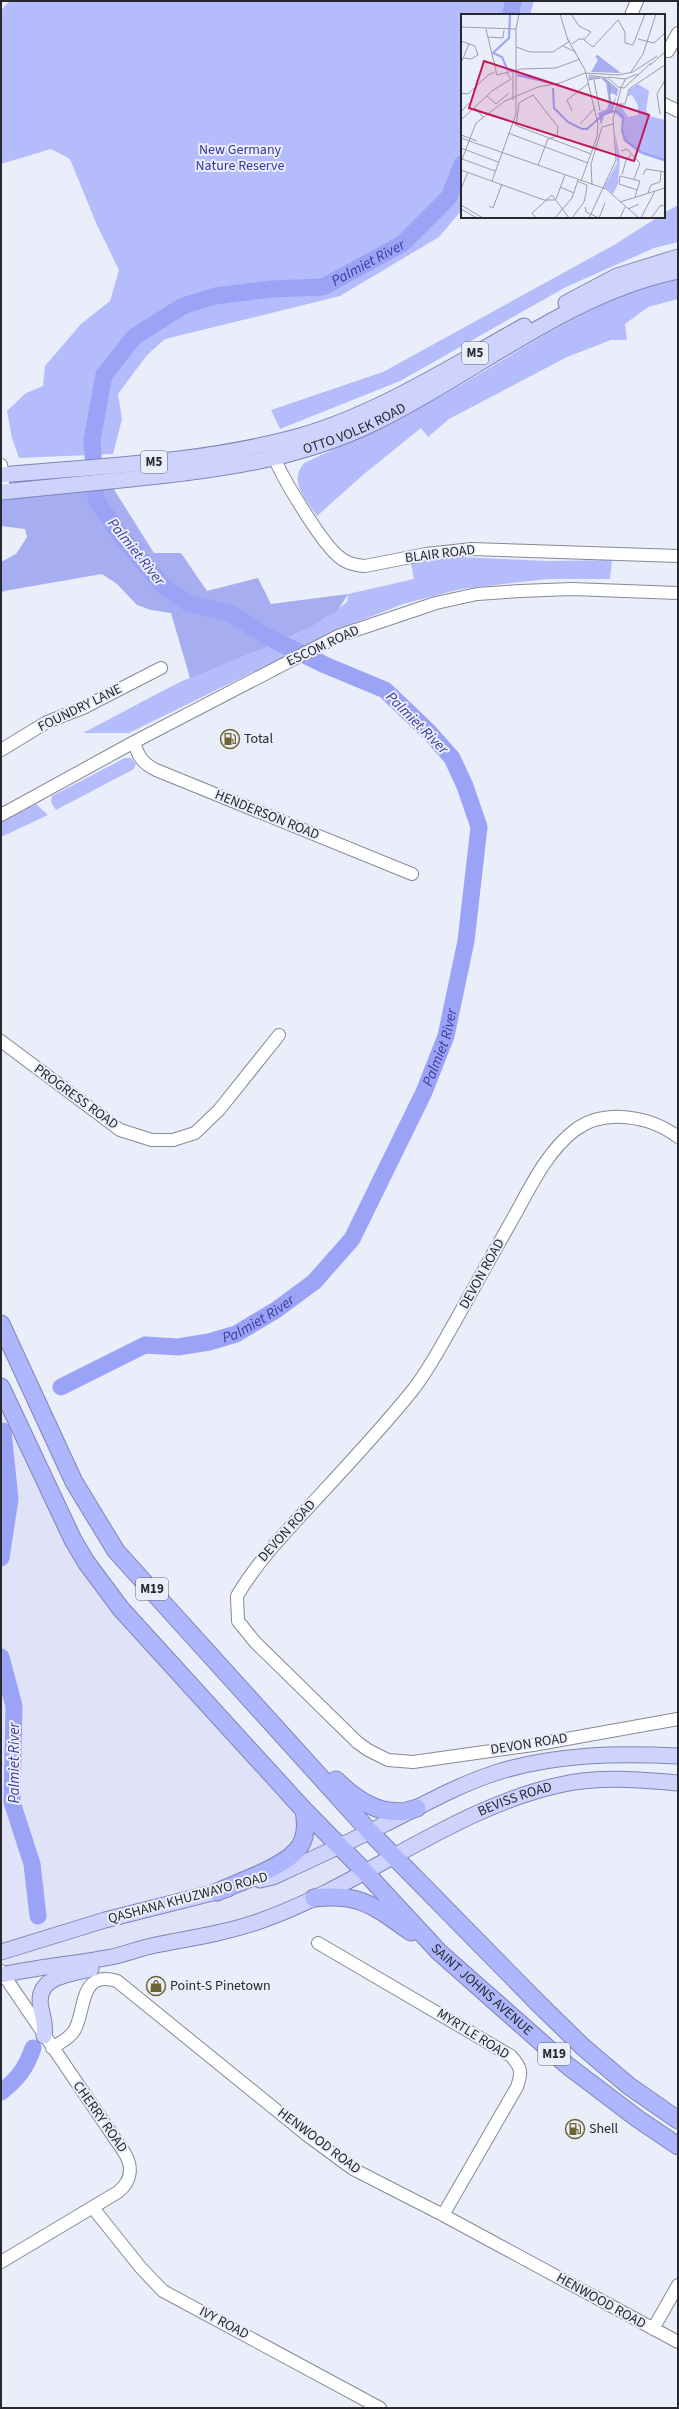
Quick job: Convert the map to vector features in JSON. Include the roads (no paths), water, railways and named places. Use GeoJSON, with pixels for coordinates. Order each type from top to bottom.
{"type":"FeatureCollection","features":[{"type":"Feature","properties":{"kind":"highway","name":"M19"},"geometry":{"type":"LineString","coordinates":[[1,1324],[74,1482],[98,1525],[116,1551],[370,1832]]}},
{"type":"Feature","properties":{"kind":"highway","name":"M19"},"geometry":{"type":"LineString","coordinates":[[1,1387],[60,1516],[86,1562],[121,1609],[304,1810],[340,1846]]}},
{"type":"Feature","properties":{"kind":"highway"},"geometry":{"type":"LineString","coordinates":[[264,1714],[277,1723],[349,1793],[363,1803],[396,1813],[417,1808]]}},
{"type":"Feature","properties":{"kind":"highway"},"geometry":{"type":"LineString","coordinates":[[217,1892],[290,1858],[300,1846],[304,1837],[306,1820],[304,1810]]}},
{"type":"Feature","properties":{"kind":"highway","name":"SAINT JOHNS AVENUE"},"geometry":{"type":"LineString","coordinates":[[370,1832],[583,2047],[630,2086],[678,2120]]}},
{"type":"Feature","properties":{"kind":"highway","name":"SAINT JOHNS AVENUE"},"geometry":{"type":"LineString","coordinates":[[340,1846],[366,1872],[439,1952],[518,2025],[573,2070],[638,2119],[678,2146]]}},
{"type":"Feature","properties":{"kind":"highway"},"geometry":{"type":"LineString","coordinates":[[314,1898],[335,1896],[366,1902],[377,1907],[439,1952]]}},
{"type":"Feature","properties":{"kind":"main road","name":"OTTO VOLEK ROAD"},"geometry":{"type":"LineString","coordinates":[[3,492],[79,485],[101,475],[207,456],[301,435],[369,410],[596,286],[624,274],[678,258]]}},
{"type":"Feature","properties":{"kind":"main road","name":"OTTO VOLEK ROAD"},"geometry":{"type":"LineString","coordinates":[[1,471],[76,469],[101,475],[206,471],[274,459],[331,441],[374,423],[595,299],[642,281],[678,271]]}},
{"type":"Feature","properties":{"kind":"main road","name":"BEVISS ROAD"},"geometry":{"type":"LineString","coordinates":[[370,1832],[468,1782],[527,1766],[577,1757],[615,1754],[678,1756]]}},
{"type":"Feature","properties":{"kind":"main road","name":"BEVISS ROAD"},"geometry":{"type":"LineString","coordinates":[[366,1872],[394,1856],[498,1805],[564,1784],[611,1779],[678,1783]]}},
{"type":"Feature","properties":{"kind":"main road","name":"QASHANA KHUZWAYO ROAD"},"geometry":{"type":"LineString","coordinates":[[1,1952],[105,1920],[217,1892],[273,1876],[370,1832]]}},
{"type":"Feature","properties":{"kind":"main road"},"geometry":{"type":"LineString","coordinates":[[2,1973],[34,1967],[112,1957],[154,1946],[219,1933],[261,1920],[314,1898],[366,1872]]}},
{"type":"Feature","properties":{"kind":"main road"},"geometry":{"type":"LineString","coordinates":[[48,2042],[46,2023],[40,2000],[44,1986],[56,1977],[99,1967],[112,1957]]}},
{"type":"Feature","properties":{"kind":"street"},"geometry":{"type":"LineString","coordinates":[[630,14],[637,1]]}},
{"type":"Feature","properties":{"kind":"street"},"geometry":{"type":"LineString","coordinates":[[668,50],[678,32]]}},
{"type":"Feature","properties":{"kind":"street"},"geometry":{"type":"LineString","coordinates":[[665,104],[678,111]]}},
{"type":"Feature","properties":{"kind":"street","name":"BLAIR ROAD"},"geometry":{"type":"LineString","coordinates":[[270,443],[274,459],[325,540],[336,555],[355,565],[365,566],[426,554],[472,549],[678,556]]}},
{"type":"Feature","properties":{"kind":"street"},"geometry":{"type":"LineString","coordinates":[[1,471],[3,492]]}},
{"type":"Feature","properties":{"kind":"street","name":"ESCOM ROAD"},"geometry":{"type":"LineString","coordinates":[[1,815],[134,742],[338,636],[382,620],[436,603],[477,594],[520,590],[678,593]]}},
{"type":"Feature","properties":{"kind":"street","name":"FOUNDRY LANE"},"geometry":{"type":"LineString","coordinates":[[1,750],[47,722],[83,708],[161,668]]}},
{"type":"Feature","properties":{"kind":"street","name":"HENDERSON ROAD"},"geometry":{"type":"LineString","coordinates":[[134,742],[139,757],[145,764],[156,770],[412,874]]}},
{"type":"Feature","properties":{"kind":"street","name":"PROGRESS ROAD"},"geometry":{"type":"LineString","coordinates":[[1,1041],[120,1130],[152,1140],[173,1140],[195,1133],[219,1110],[279,1035]]}},
{"type":"Feature","properties":{"kind":"street","name":"DEVON ROAD"},"geometry":{"type":"LineString","coordinates":[[678,1137],[669,1131],[644,1122],[612,1115],[590,1121],[574,1131],[556,1149],[527,1192],[444,1341],[414,1389],[386,1423],[263,1557],[237,1596],[236,1603],[238,1621],[255,1642],[357,1742],[368,1750],[388,1760],[413,1762],[533,1745],[678,1719]]}},
{"type":"Feature","properties":{"kind":"street","name":"MYRTLE ROAD"},"geometry":{"type":"LineString","coordinates":[[318,1943],[511,2056],[520,2066],[521,2075],[517,2087],[443,2215]]}},
{"type":"Feature","properties":{"kind":"street","name":"CHERRY ROAD"},"geometry":{"type":"LineString","coordinates":[[1,2262],[123,2189],[129,2179],[130,2166],[124,2152],[2,1973]]}},
{"type":"Feature","properties":{"kind":"street","name":"HENWOOD ROAD"},"geometry":{"type":"LineString","coordinates":[[48,2042],[73,2032],[85,1993],[89,1987],[104,1979],[117,1981],[307,2134],[353,2169],[443,2215],[678,2342]]}},
{"type":"Feature","properties":{"kind":"street","name":"IVY ROAD"},"geometry":{"type":"LineString","coordinates":[[93,2208],[141,2268],[164,2291],[380,2408]]}},
{"type":"Feature","properties":{"kind":"street"},"geometry":{"type":"LineString","coordinates":[[653,2329],[678,2285]]}},
{"type":"Feature","properties":{"kind":"waterway","name":"Palmiet River"},"geometry":{"type":"LineString","coordinates":[[511,14],[513,1]]}},
{"type":"Feature","properties":{"kind":"waterway","name":"Palmiet River"},"geometry":{"type":"LineString","coordinates":[[61,1387],[145,1345],[178,1347],[209,1342],[236,1334],[276,1310],[314,1282],[352,1239],[424,1092],[446,1036],[466,941],[479,827],[465,786],[452,758],[430,733],[385,690],[325,665],[266,636],[232,614],[188,603],[162,585],[118,532],[96,500],[92,440],[104,375],[134,337],[183,306],[215,296],[271,289],[323,287],[402,244],[449,197],[461,167]]}},
{"type":"Feature","properties":{"kind":"waterway","name":"Palmiet River"},"geometry":{"type":"LineString","coordinates":[[1,1558],[10,1499],[3,1431]]}},
{"type":"Feature","properties":{"kind":"waterway","name":"Palmiet River"},"geometry":{"type":"LineString","coordinates":[[1,1657],[14,1706],[12,1802],[32,1864],[38,1916]]}},
{"type":"Feature","properties":{"kind":"waterway","name":"Palmiet River"},"geometry":{"type":"LineString","coordinates":[[1,2092],[21,2073],[33,2048]]}},
{"type":"Feature","properties":{"kind":"place","name":"Total"},"geometry":{"type":"Point","coordinates":[230,739]}},
{"type":"Feature","properties":{"kind":"place","name":"Point-S Pinetown"},"geometry":{"type":"Point","coordinates":[156,1986]}},
{"type":"Feature","properties":{"kind":"place","name":"Shell"},"geometry":{"type":"Point","coordinates":[575,2129]}},
{"type":"Feature","properties":{"kind":"park label","name":"New Germany Nature Reserve"},"geometry":{"type":"Point","coordinates":[240,158]}}]}
